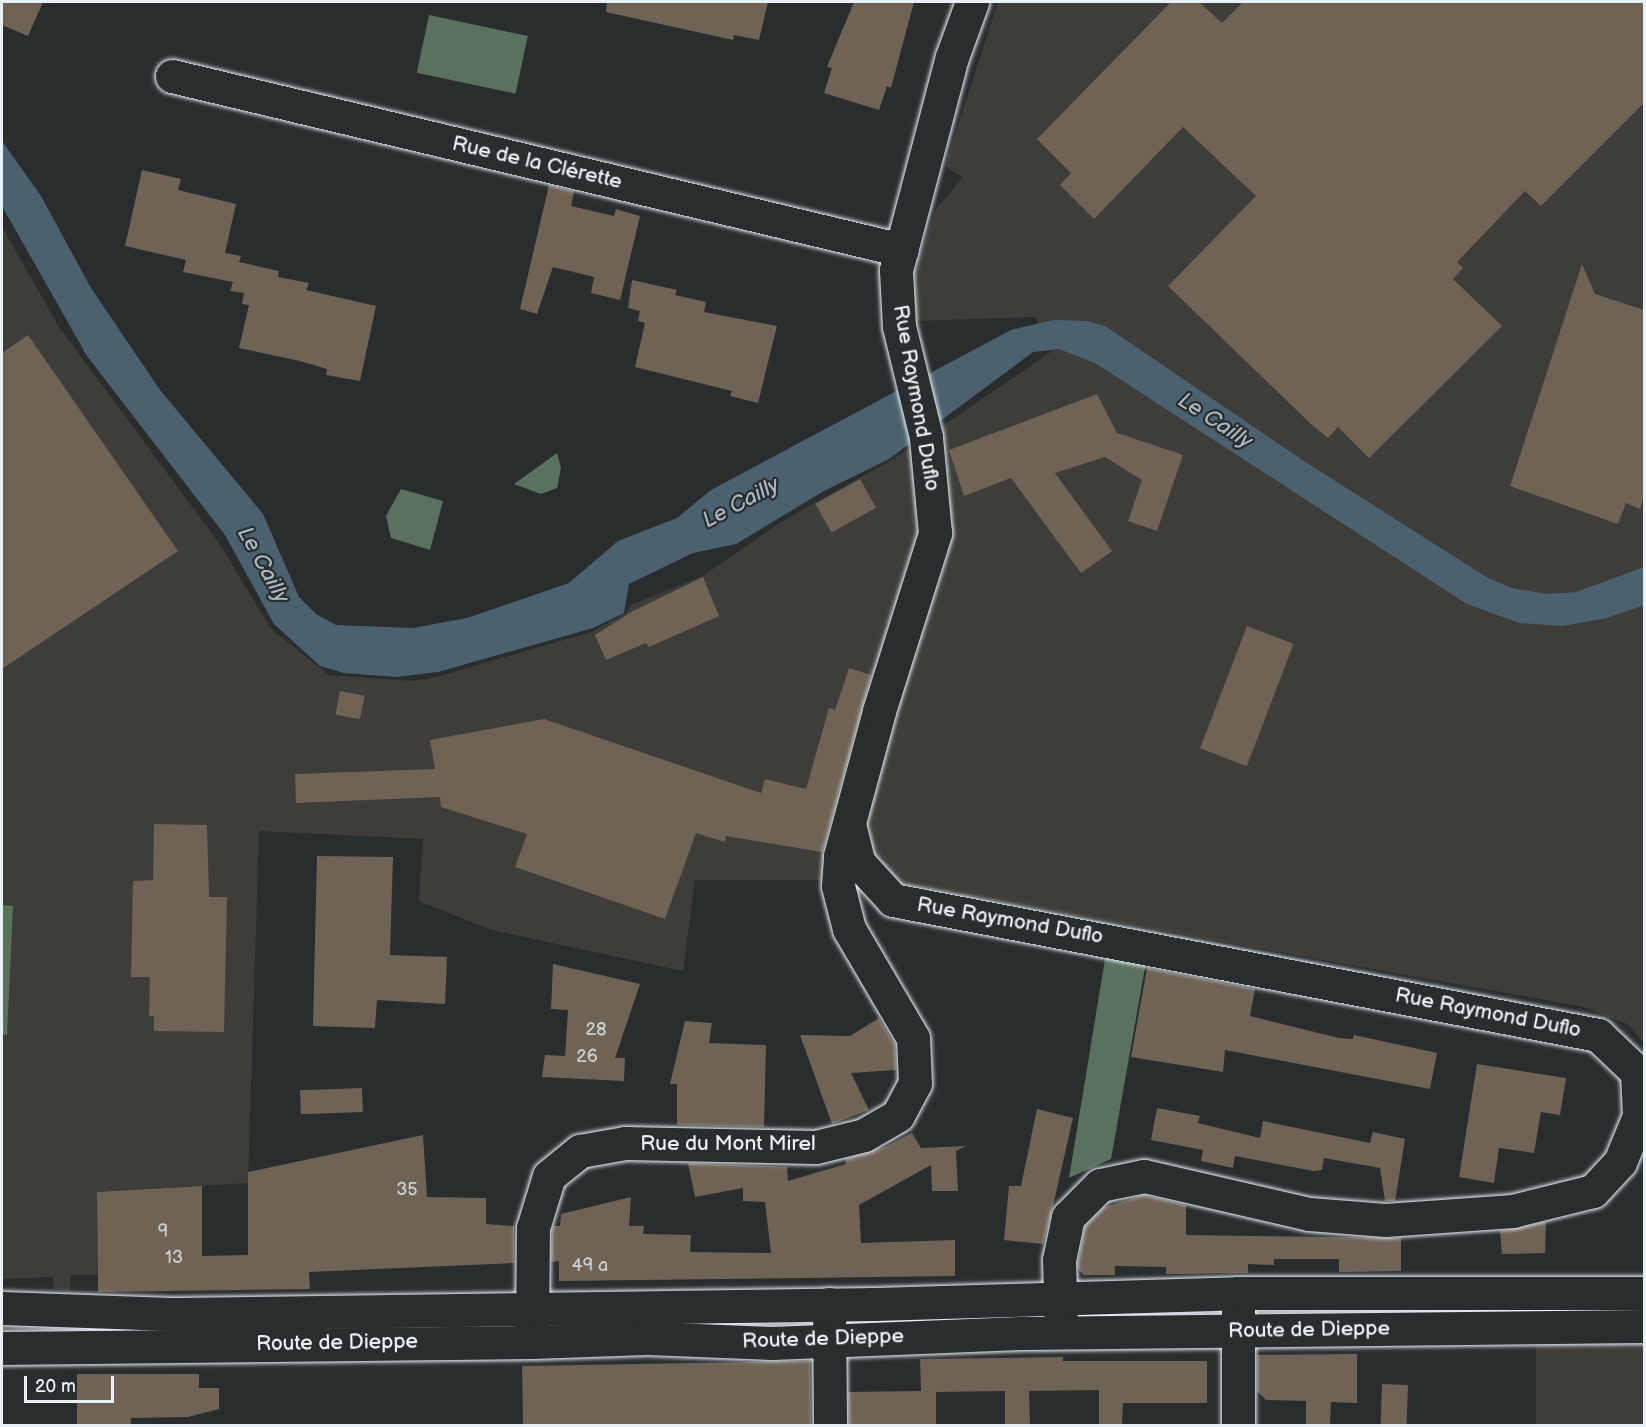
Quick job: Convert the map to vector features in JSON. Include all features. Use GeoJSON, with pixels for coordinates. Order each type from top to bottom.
{"type":"FeatureCollection","features":[{"type":"Feature","properties":{"kind":"street","name":"Rue Raymond Duflo"},"geometry":{"type":"LineString","coordinates":[[838,886],[840,856],[850,828],[879,711],[931,554],[934,504],[926,437],[899,326],[896,270],[952,57],[972,2]]}},
{"type":"Feature","properties":{"kind":"street","name":"Rue de la Clérette"},"geometry":{"type":"LineString","coordinates":[[172,76],[902,250]]}},
{"type":"Feature","properties":{"kind":"street","name":"Rue Raymond Duflo"},"geometry":{"type":"LineString","coordinates":[[850,828],[859,863],[893,900],[1598,1035],[1637,1072],[1639,1116],[1620,1162],[1593,1191],[1513,1211],[1384,1220],[1309,1214],[1144,1176],[1100,1185],[1068,1217],[1059,1260],[1062,1335]]}},
{"type":"Feature","properties":{"kind":"street","name":"Rue du Mont Mirel"},"geometry":{"type":"LineString","coordinates":[[532,1342],[530,1307],[533,1228],[549,1176],[580,1151],[625,1143],[816,1147],[864,1135],[898,1115],[915,1083],[913,1038],[849,929],[838,886]]}},
{"type":"Feature","properties":{"kind":"street","name":"Rue Raymond Duflo"},"geometry":{"type":"LineString","coordinates":[[849,929],[893,900]]}},
{"type":"Feature","properties":{"kind":"street","name":"Route de Dieppe"},"geometry":{"type":"LineString","coordinates":[[2,1308],[128,1314],[829,1304],[1238,1293],[1644,1293]]}},
{"type":"Feature","properties":{"kind":"street"},"geometry":{"type":"LineString","coordinates":[[1238,1293],[1238,1425]]}},
{"type":"Feature","properties":{"kind":"street"},"geometry":{"type":"LineString","coordinates":[[829,1304],[830,1425]]}},
{"type":"Feature","properties":{"kind":"street","name":"Route de Dieppe"},"geometry":{"type":"LineString","coordinates":[[2,1348],[532,1342],[647,1338],[740,1343],[1238,1331],[1644,1326]]}},
{"type":"Feature","properties":{"kind":"shaded area"},"geometry":{"type":"Polygon","coordinates":[[[998,2],[1644,2],[1644,1043],[1627,1024],[1584,1007],[882,880],[695,880],[683,971],[492,930],[419,901],[423,839],[259,831],[248,1183],[97,1192],[97,1275],[70,1275],[70,1292],[54,1289],[53,1277],[2,1279],[2,227],[59,327],[219,543],[271,629],[329,675],[413,681],[440,676],[591,632],[626,613],[631,605],[703,576],[781,522],[900,455],[1052,351],[1035,317],[914,321],[910,284],[936,209],[963,178],[945,166],[998,2]]]}},
{"type":"Feature","properties":{"kind":"shaded area"},"geometry":{"type":"Polygon","coordinates":[[[1536,1309],[1644,1309],[1644,1425],[1536,1425],[1536,1309]]]}},
{"type":"Feature","properties":{"kind":"green space"},"geometry":{"type":"Polygon","coordinates":[[[429,15],[528,36],[516,94],[417,73],[429,15]]]}},
{"type":"Feature","properties":{"kind":"green space"},"geometry":{"type":"Polygon","coordinates":[[[557,453],[561,468],[557,488],[541,494],[514,484],[557,453]]]}},
{"type":"Feature","properties":{"kind":"green space"},"geometry":{"type":"Polygon","coordinates":[[[401,489],[443,501],[430,550],[391,538],[386,516],[401,489]]]}},
{"type":"Feature","properties":{"kind":"green space"},"geometry":{"type":"Polygon","coordinates":[[[2,905],[13,906],[7,1035],[2,1034],[2,905]]]}},
{"type":"Feature","properties":{"kind":"green space"},"geometry":{"type":"Polygon","coordinates":[[[1106,953],[1146,962],[1111,1159],[1069,1178],[1106,953]]]}},
{"type":"Feature","properties":{"kind":"water","name":"Le Cailly"},"geometry":{"type":"Polygon","coordinates":[[[2,141],[41,196],[91,288],[160,390],[263,514],[299,597],[316,614],[336,625],[413,628],[467,618],[569,583],[618,541],[677,518],[711,490],[1011,330],[1054,320],[1087,321],[1105,326],[1304,461],[1488,578],[1512,588],[1547,594],[1576,592],[1644,567],[1644,605],[1607,618],[1562,626],[1519,623],[1467,604],[1095,363],[1059,349],[1033,352],[889,459],[824,491],[736,544],[693,553],[629,584],[624,613],[593,628],[438,672],[396,677],[344,673],[320,666],[274,624],[225,535],[87,356],[2,206],[2,141]]]}},
{"type":"Feature","properties":{"kind":"building"},"geometry":{"type":"Polygon","coordinates":[[[2,2],[43,2],[28,36],[2,25],[2,2]]]}},
{"type":"Feature","properties":{"kind":"building"},"geometry":{"type":"Polygon","coordinates":[[[607,2],[768,2],[759,40],[734,35],[733,40],[606,12],[607,2]]]}},
{"type":"Feature","properties":{"kind":"building"},"geometry":{"type":"Polygon","coordinates":[[[854,2],[914,2],[891,88],[887,86],[879,110],[824,93],[832,68],[827,67],[854,2]]]}},
{"type":"Feature","properties":{"kind":"building"},"geometry":{"type":"Polygon","coordinates":[[[1171,2],[1199,2],[1222,23],[1243,2],[1644,2],[1644,103],[1541,206],[1525,191],[1457,262],[1463,268],[1453,279],[1502,326],[1369,458],[1338,427],[1328,438],[1312,425],[1168,286],[1256,196],[1183,127],[1094,219],[1060,185],[1071,173],[1037,139],[1171,2]]]}},
{"type":"Feature","properties":{"kind":"building"},"geometry":{"type":"Polygon","coordinates":[[[142,170],[181,179],[178,190],[236,204],[225,253],[241,256],[239,262],[279,271],[278,277],[309,283],[306,290],[376,306],[360,381],[326,375],[327,369],[300,361],[239,348],[249,305],[242,304],[244,293],[230,291],[233,282],[183,272],[186,260],[125,246],[142,170]]]}},
{"type":"Feature","properties":{"kind":"building"},"geometry":{"type":"Polygon","coordinates":[[[549,185],[574,191],[571,206],[614,216],[616,209],[640,216],[620,300],[591,293],[594,277],[553,267],[537,314],[520,309],[549,185]]]}},
{"type":"Feature","properties":{"kind":"building"},"geometry":{"type":"Polygon","coordinates":[[[1582,264],[1595,294],[1644,310],[1644,495],[1640,509],[1626,503],[1618,524],[1510,486],[1582,264]]]}},
{"type":"Feature","properties":{"kind":"building"},"geometry":{"type":"Polygon","coordinates":[[[632,280],[677,290],[675,295],[706,302],[704,312],[777,326],[758,403],[730,396],[732,391],[635,367],[645,323],[638,321],[640,311],[628,308],[632,280]]]}},
{"type":"Feature","properties":{"kind":"building"},"geometry":{"type":"Polygon","coordinates":[[[28,335],[178,551],[2,669],[2,353],[28,335]]]}},
{"type":"Feature","properties":{"kind":"building"},"geometry":{"type":"Polygon","coordinates":[[[1097,394],[1117,433],[1183,455],[1157,531],[1128,521],[1142,480],[1105,457],[1055,473],[1112,551],[1081,573],[1011,478],[964,496],[949,450],[1097,394]]]}},
{"type":"Feature","properties":{"kind":"building"},"geometry":{"type":"Polygon","coordinates":[[[860,479],[876,508],[831,533],[815,504],[860,479]]]}},
{"type":"Feature","properties":{"kind":"building"},"geometry":{"type":"Polygon","coordinates":[[[703,577],[719,616],[649,647],[646,643],[606,660],[595,635],[633,611],[703,577]]]}},
{"type":"Feature","properties":{"kind":"building"},"geometry":{"type":"Polygon","coordinates":[[[1247,626],[1294,644],[1247,766],[1200,748],[1247,626]]]}},
{"type":"Feature","properties":{"kind":"building"},"geometry":{"type":"Polygon","coordinates":[[[849,668],[871,675],[822,852],[726,836],[725,842],[696,833],[665,919],[515,867],[527,834],[441,807],[440,797],[296,803],[295,774],[435,769],[430,740],[544,719],[761,793],[765,779],[806,789],[829,708],[835,710],[849,668]]]}},
{"type":"Feature","properties":{"kind":"building"},"geometry":{"type":"Polygon","coordinates":[[[340,691],[365,696],[360,719],[335,715],[340,691]]]}},
{"type":"Feature","properties":{"kind":"building"},"geometry":{"type":"Polygon","coordinates":[[[154,824],[207,825],[209,897],[227,897],[224,1032],[154,1031],[154,1016],[149,1016],[150,977],[131,977],[133,881],[153,880],[154,824]]]}},
{"type":"Feature","properties":{"kind":"building"},"geometry":{"type":"Polygon","coordinates":[[[317,856],[393,857],[390,955],[447,957],[445,1004],[377,1000],[375,1028],[313,1026],[317,856]]]}},
{"type":"Feature","properties":{"kind":"building"},"geometry":{"type":"Polygon","coordinates":[[[553,964],[640,984],[615,1058],[625,1058],[624,1081],[542,1077],[545,1055],[565,1056],[568,1010],[551,1009],[553,964]]]}},
{"type":"Feature","properties":{"kind":"building"},"geometry":{"type":"Polygon","coordinates":[[[1147,968],[1255,989],[1250,1016],[1339,1038],[1353,1039],[1354,1035],[1437,1053],[1430,1089],[1225,1050],[1223,1072],[1131,1057],[1147,968]]]}},
{"type":"Feature","properties":{"kind":"building"},"geometry":{"type":"Polygon","coordinates":[[[879,1018],[895,1045],[896,1070],[851,1073],[869,1110],[832,1124],[800,1035],[850,1036],[879,1018]]]}},
{"type":"Feature","properties":{"kind":"building"},"geometry":{"type":"Polygon","coordinates":[[[685,1021],[712,1023],[709,1043],[766,1045],[764,1127],[677,1125],[677,1084],[670,1084],[685,1021]]]}},
{"type":"Feature","properties":{"kind":"building"},"geometry":{"type":"Polygon","coordinates":[[[1477,1064],[1566,1078],[1560,1115],[1541,1112],[1534,1153],[1499,1148],[1494,1183],[1459,1177],[1477,1064]]]}},
{"type":"Feature","properties":{"kind":"building"},"geometry":{"type":"Polygon","coordinates":[[[362,1088],[363,1112],[301,1114],[300,1090],[362,1088]]]}},
{"type":"Feature","properties":{"kind":"building"},"geometry":{"type":"Polygon","coordinates":[[[1157,1108],[1200,1116],[1198,1123],[1260,1138],[1263,1121],[1370,1143],[1373,1132],[1405,1139],[1395,1201],[1385,1201],[1380,1168],[1324,1158],[1322,1170],[1314,1171],[1235,1156],[1233,1168],[1201,1161],[1203,1150],[1151,1140],[1157,1108]]]}},
{"type":"Feature","properties":{"kind":"building"},"geometry":{"type":"Polygon","coordinates":[[[1037,1109],[1073,1118],[1043,1244],[1004,1240],[1009,1186],[1021,1186],[1037,1109]]]}},
{"type":"Feature","properties":{"kind":"building"},"geometry":{"type":"Polygon","coordinates":[[[912,1133],[921,1148],[966,1146],[956,1151],[958,1191],[932,1191],[931,1165],[859,1205],[861,1243],[955,1240],[955,1276],[559,1281],[559,1261],[551,1262],[553,1226],[560,1226],[561,1214],[631,1197],[629,1226],[644,1226],[643,1234],[691,1235],[690,1252],[771,1253],[765,1202],[743,1201],[743,1188],[695,1197],[688,1163],[787,1167],[788,1181],[846,1164],[845,1159],[887,1146],[912,1133]]]}},
{"type":"Feature","properties":{"kind":"building"},"geometry":{"type":"Polygon","coordinates":[[[423,1135],[427,1197],[486,1198],[486,1224],[514,1226],[514,1263],[309,1272],[310,1289],[98,1292],[97,1192],[202,1186],[202,1256],[248,1255],[248,1172],[423,1135]]]}},
{"type":"Feature","properties":{"kind":"building"},"geometry":{"type":"Polygon","coordinates":[[[1144,1195],[1186,1205],[1186,1235],[1401,1238],[1401,1271],[1339,1272],[1339,1259],[1274,1259],[1274,1265],[1248,1264],[1248,1273],[1166,1274],[1166,1267],[1115,1266],[1115,1275],[1084,1275],[1078,1269],[1078,1262],[1085,1226],[1105,1207],[1144,1195]]]}},
{"type":"Feature","properties":{"kind":"building"},"geometry":{"type":"Polygon","coordinates":[[[1546,1222],[1545,1253],[1502,1254],[1500,1231],[1546,1222]]]}},
{"type":"Feature","properties":{"kind":"building"},"geometry":{"type":"Polygon","coordinates":[[[1357,1354],[1357,1403],[1331,1402],[1330,1425],[1306,1425],[1306,1401],[1266,1400],[1257,1391],[1257,1355],[1357,1354]]]}},
{"type":"Feature","properties":{"kind":"building"},"geometry":{"type":"Polygon","coordinates":[[[1063,1357],[1063,1361],[1207,1361],[1207,1403],[1123,1403],[1122,1425],[1099,1425],[1099,1390],[1029,1391],[1030,1425],[1005,1425],[1005,1391],[936,1392],[936,1425],[849,1425],[848,1392],[921,1391],[920,1359],[1063,1357]]]}},
{"type":"Feature","properties":{"kind":"building"},"geometry":{"type":"Polygon","coordinates":[[[810,1361],[811,1425],[523,1426],[522,1366],[810,1361]]]}},
{"type":"Feature","properties":{"kind":"building"},"geometry":{"type":"Polygon","coordinates":[[[77,1374],[199,1374],[199,1388],[219,1388],[219,1409],[188,1417],[131,1418],[131,1425],[77,1425],[77,1374]]]}},
{"type":"Feature","properties":{"kind":"building"},"geometry":{"type":"Polygon","coordinates":[[[1382,1384],[1408,1385],[1407,1426],[1381,1425],[1382,1384]]]}}]}
